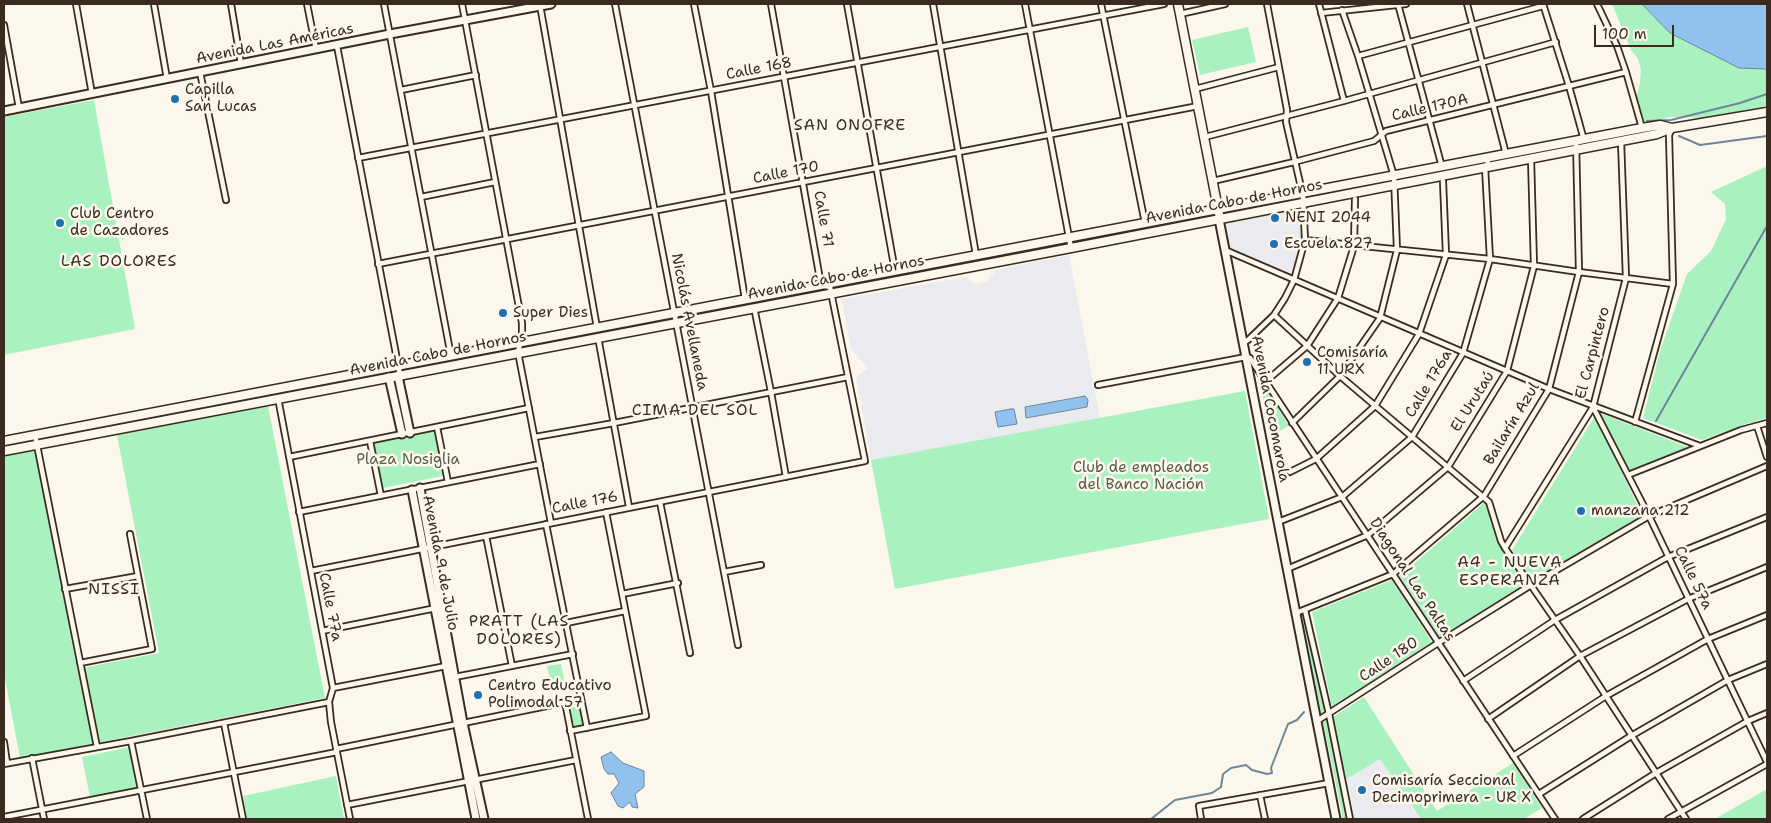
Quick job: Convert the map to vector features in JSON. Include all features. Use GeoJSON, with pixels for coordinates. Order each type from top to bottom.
{"type":"FeatureCollection","features":[{"type":"Feature","properties":{"kind":"main road","name":"Avenida Las Américas"},"geometry":{"type":"LineString","coordinates":[[4,111],[551,4]]}},
{"type":"Feature","properties":{"kind":"main road","name":"Avenida Cocomarola"},"geometry":{"type":"LineString","coordinates":[[1178,4],[1336,819]]}},
{"type":"Feature","properties":{"kind":"main road","name":"Avenida Cabo de Hornos"},"geometry":{"type":"LineString","coordinates":[[4,451],[1071,248],[1663,133],[1672,128],[1767,112]]}},
{"type":"Feature","properties":{"kind":"main road","name":"Avenida Cabo de Hornos"},"geometry":{"type":"LineString","coordinates":[[4,441],[1642,128],[1660,125],[1672,128]]}},
{"type":"Feature","properties":{"kind":"main road"},"geometry":{"type":"LineString","coordinates":[[399,376],[410,432]]}},
{"type":"Feature","properties":{"kind":"main road"},"geometry":{"type":"LineString","coordinates":[[389,377],[402,434]]}},
{"type":"Feature","properties":{"kind":"main road","name":"Avenida 9 de Julio"},"geometry":{"type":"LineString","coordinates":[[416,489],[446,666],[472,780],[484,819]]}},
{"type":"Feature","properties":{"kind":"main road","name":"Avenida 9 de Julio"},"geometry":{"type":"LineString","coordinates":[[427,548],[443,607],[455,678],[460,724]]}},
{"type":"Feature","properties":{"kind":"main road","name":"Avenida 9 de Julio"},"geometry":{"type":"LineString","coordinates":[[472,780],[476,819]]}},
{"type":"Feature","properties":{"kind":"street"},"geometry":{"type":"LineString","coordinates":[[76,4],[92,94]]}},
{"type":"Feature","properties":{"kind":"street"},"geometry":{"type":"LineString","coordinates":[[154,4],[167,79]]}},
{"type":"Feature","properties":{"kind":"street"},"geometry":{"type":"LineString","coordinates":[[230,4],[241,64]]}},
{"type":"Feature","properties":{"kind":"street"},"geometry":{"type":"LineString","coordinates":[[307,4],[316,50]]}},
{"type":"Feature","properties":{"kind":"street"},"geometry":{"type":"LineString","coordinates":[[384,4],[451,356]]}},
{"type":"Feature","properties":{"kind":"street"},"geometry":{"type":"LineString","coordinates":[[462,4],[522,323],[521,342],[518,352],[540,464],[548,524],[566,623],[587,728]]}},
{"type":"Feature","properties":{"kind":"street","name":"Nicolás Avellaneda"},"geometry":{"type":"LineString","coordinates":[[615,4],[738,645]]}},
{"type":"Feature","properties":{"kind":"street"},"geometry":{"type":"LineString","coordinates":[[694,4],[711,91],[745,299]]}},
{"type":"Feature","properties":{"kind":"street","name":"Calle 71"},"geometry":{"type":"LineString","coordinates":[[771,4],[822,285]]}},
{"type":"Feature","properties":{"kind":"street"},"geometry":{"type":"LineString","coordinates":[[847,4],[895,271]]}},
{"type":"Feature","properties":{"kind":"street"},"geometry":{"type":"LineString","coordinates":[[933,4],[976,255]]}},
{"type":"Feature","properties":{"kind":"street"},"geometry":{"type":"LineString","coordinates":[[1025,4],[1071,248]]}},
{"type":"Feature","properties":{"kind":"street"},"geometry":{"type":"LineString","coordinates":[[1101,4],[1145,223]]}},
{"type":"Feature","properties":{"kind":"street","name":"Calle 168"},"geometry":{"type":"LineString","coordinates":[[358,158],[1164,4]]}},
{"type":"Feature","properties":{"kind":"street"},"geometry":{"type":"LineString","coordinates":[[1180,14],[1226,4]]}},
{"type":"Feature","properties":{"kind":"street"},"geometry":{"type":"LineString","coordinates":[[1243,343],[1274,314],[1294,280],[1305,240],[1302,194],[1286,122],[1279,67],[1267,4]]}},
{"type":"Feature","properties":{"kind":"street"},"geometry":{"type":"LineString","coordinates":[[1319,4],[1344,101]]}},
{"type":"Feature","properties":{"kind":"street"},"geometry":{"type":"LineString","coordinates":[[1321,13],[1406,4]]}},
{"type":"Feature","properties":{"kind":"street"},"geometry":{"type":"LineString","coordinates":[[1467,4],[1506,154]]}},
{"type":"Feature","properties":{"kind":"street"},"geometry":{"type":"LineString","coordinates":[[1597,4],[1626,72],[1642,128]]}},
{"type":"Feature","properties":{"kind":"street"},"geometry":{"type":"LineString","coordinates":[[540,5],[596,328]]}},
{"type":"Feature","properties":{"kind":"street"},"geometry":{"type":"LineString","coordinates":[[1398,5],[1442,166]]}},
{"type":"Feature","properties":{"kind":"street"},"geometry":{"type":"LineString","coordinates":[[1358,56],[1543,5]]}},
{"type":"Feature","properties":{"kind":"street","name":"Bailarín Azul"},"geometry":{"type":"LineString","coordinates":[[1296,613],[1393,574],[1484,496],[1549,389],[1579,272],[1576,150],[1580,141],[1569,86],[1543,5]]}},
{"type":"Feature","properties":{"kind":"street"},"geometry":{"type":"LineString","coordinates":[[1292,422],[1340,376],[1380,318],[1397,250],[1394,176],[1358,56],[1342,10]]}},
{"type":"Feature","properties":{"kind":"street"},"geometry":{"type":"LineString","coordinates":[[4,25],[19,108]]}},
{"type":"Feature","properties":{"kind":"street"},"geometry":{"type":"LineString","coordinates":[[1205,137],[1482,64],[1556,42]]}},
{"type":"Feature","properties":{"kind":"street"},"geometry":{"type":"LineString","coordinates":[[337,46],[399,376]]}},
{"type":"Feature","properties":{"kind":"street"},"geometry":{"type":"LineString","coordinates":[[1195,89],[1279,67]]}},
{"type":"Feature","properties":{"kind":"street"},"geometry":{"type":"LineString","coordinates":[[200,72],[226,200]]}},
{"type":"Feature","properties":{"kind":"street","name":"Calle 170A"},"geometry":{"type":"LineString","coordinates":[[1212,181],[1374,141],[1386,131],[1626,72]]}},
{"type":"Feature","properties":{"kind":"street"},"geometry":{"type":"LineString","coordinates":[[401,90],[476,76]]}},
{"type":"Feature","properties":{"kind":"street","name":"Calle 170"},"geometry":{"type":"LineString","coordinates":[[378,264],[1198,106]]}},
{"type":"Feature","properties":{"kind":"street"},"geometry":{"type":"LineString","coordinates":[[1635,422],[1673,284],[1669,135],[1672,128]]}},
{"type":"Feature","properties":{"kind":"street","name":"El Carpintero"},"geometry":{"type":"LineString","coordinates":[[1505,548],[1593,407],[1626,278],[1621,141]]}},
{"type":"Feature","properties":{"kind":"street","name":"Calle 176a"},"geometry":{"type":"LineString","coordinates":[[1278,522],[1342,497],[1412,437],[1463,353],[1490,259],[1485,167],[1488,164],[1487,158]]}},
{"type":"Feature","properties":{"kind":"street","name":"El Urutaú"},"geometry":{"type":"LineString","coordinates":[[1288,569],[1368,534],[1448,467],[1507,371],[1534,266],[1531,158]]}},
{"type":"Feature","properties":{"kind":"street"},"geometry":{"type":"LineString","coordinates":[[421,197],[495,182]]}},
{"type":"Feature","properties":{"kind":"street"},"geometry":{"type":"LineString","coordinates":[[1290,472],[1316,459],[1376,406],[1419,334],[1446,255],[1443,182]]}},
{"type":"Feature","properties":{"kind":"street"},"geometry":{"type":"LineString","coordinates":[[1265,382],[1307,346],[1338,298],[1354,246],[1355,199]]}},
{"type":"Feature","properties":{"kind":"street"},"geometry":{"type":"LineString","coordinates":[[1305,240],[1490,259],[1673,284]]}},
{"type":"Feature","properties":{"kind":"street"},"geometry":{"type":"LineString","coordinates":[[1225,250],[1549,389],[1700,446]]}},
{"type":"Feature","properties":{"kind":"street"},"geometry":{"type":"LineString","coordinates":[[535,437],[848,377],[832,292],[830,287],[822,285]]}},
{"type":"Feature","properties":{"kind":"street"},"geometry":{"type":"LineString","coordinates":[[754,307],[772,392],[786,477]]}},
{"type":"Feature","properties":{"kind":"street"},"geometry":{"type":"LineString","coordinates":[[1274,314],[1340,376],[1489,502],[1505,548],[1580,656],[1686,819]]}},
{"type":"Feature","properties":{"kind":"street"},"geometry":{"type":"LineString","coordinates":[[598,337],[628,508]]}},
{"type":"Feature","properties":{"kind":"street"},"geometry":{"type":"LineString","coordinates":[[1098,385],[1246,357]]}},
{"type":"Feature","properties":{"kind":"street","name":"Diagonal Las Paltas"},"geometry":{"type":"LineString","coordinates":[[1246,357],[1250,358],[1368,534],[1554,819]]}},
{"type":"Feature","properties":{"kind":"street","name":"Calle 176"},"geometry":{"type":"LineString","coordinates":[[311,571],[865,461],[848,377]]}},
{"type":"Feature","properties":{"kind":"street","name":"Calle 77a"},"geometry":{"type":"LineString","coordinates":[[278,398],[333,688],[329,702],[331,722],[350,819]]}},
{"type":"Feature","properties":{"kind":"street","name":"Calle 57a"},"geometry":{"type":"LineString","coordinates":[[1593,407],[1649,516],[1767,763]]}},
{"type":"Feature","properties":{"kind":"street"},"geometry":{"type":"LineString","coordinates":[[289,457],[529,408]]}},
{"type":"Feature","properties":{"kind":"street"},"geometry":{"type":"LineString","coordinates":[[1628,475],[1700,446],[1767,423]]}},
{"type":"Feature","properties":{"kind":"street"},"geometry":{"type":"LineString","coordinates":[[1757,426],[1767,457]]}},
{"type":"Feature","properties":{"kind":"street"},"geometry":{"type":"LineString","coordinates":[[437,427],[448,482]]}},
{"type":"Feature","properties":{"kind":"street"},"geometry":{"type":"LineString","coordinates":[[35,435],[97,747]]}},
{"type":"Feature","properties":{"kind":"street"},"geometry":{"type":"LineString","coordinates":[[370,441],[381,496]]}},
{"type":"Feature","properties":{"kind":"street"},"geometry":{"type":"LineString","coordinates":[[300,512],[540,464]]}},
{"type":"Feature","properties":{"kind":"street","name":"Calle 180"},"geometry":{"type":"LineString","coordinates":[[1317,722],[1438,642],[1530,585],[1649,516],[1767,466]]}},
{"type":"Feature","properties":{"kind":"street"},"geometry":{"type":"LineString","coordinates":[[660,502],[678,583],[690,653]]}},
{"type":"Feature","properties":{"kind":"street"},"geometry":{"type":"LineString","coordinates":[[570,731],[646,716],[606,512]]}},
{"type":"Feature","properties":{"kind":"street"},"geometry":{"type":"LineString","coordinates":[[1463,681],[1555,620],[1668,556],[1767,517]]}},
{"type":"Feature","properties":{"kind":"street"},"geometry":{"type":"LineString","coordinates":[[80,663],[152,649],[130,534]]}},
{"type":"Feature","properties":{"kind":"street"},"geometry":{"type":"LineString","coordinates":[[486,536],[512,666]]}},
{"type":"Feature","properties":{"kind":"street"},"geometry":{"type":"LineString","coordinates":[[724,572],[761,565]]}},
{"type":"Feature","properties":{"kind":"street"},"geometry":{"type":"LineString","coordinates":[[1488,719],[1580,656],[1688,599],[1767,567]]}},
{"type":"Feature","properties":{"kind":"street"},"geometry":{"type":"LineString","coordinates":[[65,589],[138,576]]}},
{"type":"Feature","properties":{"kind":"street"},"geometry":{"type":"LineString","coordinates":[[622,594],[678,583]]}},
{"type":"Feature","properties":{"kind":"street"},"geometry":{"type":"LineString","coordinates":[[322,631],[443,607]]}},
{"type":"Feature","properties":{"kind":"street"},"geometry":{"type":"LineString","coordinates":[[1305,610],[1329,714],[1350,819]]}},
{"type":"Feature","properties":{"kind":"street"},"geometry":{"type":"LineString","coordinates":[[566,623],[625,611]]}},
{"type":"Feature","properties":{"kind":"street"},"geometry":{"type":"LineString","coordinates":[[1513,756],[1606,696],[1708,639],[1767,615]]}},
{"type":"Feature","properties":{"kind":"street"},"geometry":{"type":"LineString","coordinates":[[455,678],[573,654]]}},
{"type":"Feature","properties":{"kind":"street"},"geometry":{"type":"LineString","coordinates":[[1539,794],[1631,736],[1728,680],[1767,664]]}},
{"type":"Feature","properties":{"kind":"street"},"geometry":{"type":"LineString","coordinates":[[333,688],[446,666]]}},
{"type":"Feature","properties":{"kind":"street"},"geometry":{"type":"LineString","coordinates":[[4,817],[234,773],[581,699]]}},
{"type":"Feature","properties":{"kind":"street"},"geometry":{"type":"LineString","coordinates":[[4,742],[6,763],[132,741],[329,702]]}},
{"type":"Feature","properties":{"kind":"street"},"geometry":{"type":"LineString","coordinates":[[565,702],[588,819]]}},
{"type":"Feature","properties":{"kind":"street"},"geometry":{"type":"LineString","coordinates":[[1583,819],[1656,773],[1748,721],[1767,713]]}},
{"type":"Feature","properties":{"kind":"street"},"geometry":{"type":"LineString","coordinates":[[224,723],[243,819]]}},
{"type":"Feature","properties":{"kind":"street"},"geometry":{"type":"LineString","coordinates":[[132,741],[147,819]]}},
{"type":"Feature","properties":{"kind":"street"},"geometry":{"type":"LineString","coordinates":[[32,758],[44,819]]}},
{"type":"Feature","properties":{"kind":"street"},"geometry":{"type":"LineString","coordinates":[[347,805],[576,760]]}},
{"type":"Feature","properties":{"kind":"street"},"geometry":{"type":"LineString","coordinates":[[1668,819],[1767,763]]}},
{"type":"Feature","properties":{"kind":"street"},"geometry":{"type":"LineString","coordinates":[[1201,819],[1199,806],[1329,783]]}},
{"type":"Feature","properties":{"kind":"street"},"geometry":{"type":"LineString","coordinates":[[1260,795],[1265,819]]}},
{"type":"Feature","properties":{"kind":"shaded area"},"geometry":{"type":"Polygon","coordinates":[[[1303,207],[1303,241],[1294,280],[1229,251],[1225,221],[1303,207]]]}},
{"type":"Feature","properties":{"kind":"shaded area"},"geometry":{"type":"Polygon","coordinates":[[[1069,255],[1100,418],[871,460],[856,377],[868,368],[851,350],[842,299],[966,277],[974,284],[980,283],[987,281],[996,270],[1069,255]]]}},
{"type":"Feature","properties":{"kind":"shaded area"},"geometry":{"type":"Polygon","coordinates":[[[1380,759],[1420,819],[1353,819],[1345,780],[1380,759]]]}},
{"type":"Feature","properties":{"kind":"green space"},"geometry":{"type":"Polygon","coordinates":[[[1612,4],[1642,4],[1670,33],[1739,68],[1767,68],[1767,106],[1704,118],[1671,117],[1645,124],[1636,98],[1641,69],[1612,4]]]}},
{"type":"Feature","properties":{"kind":"green space"},"geometry":{"type":"Polygon","coordinates":[[[1248,27],[1256,62],[1200,75],[1192,40],[1248,27]]]}},
{"type":"Feature","properties":{"kind":"green space","name":"Club Centro de Cazadores"},"geometry":{"type":"Polygon","coordinates":[[[94,100],[135,329],[4,355],[4,117],[94,100]]]}},
{"type":"Feature","properties":{"kind":"green space"},"geometry":{"type":"Polygon","coordinates":[[[1767,166],[1767,418],[1702,440],[1643,418],[1660,351],[1687,274],[1711,251],[1726,219],[1725,204],[1711,192],[1767,166]]]}},
{"type":"Feature","properties":{"kind":"green space"},"geometry":{"type":"Polygon","coordinates":[[[1262,382],[1289,426],[1272,435],[1260,383],[1262,382]]]}},
{"type":"Feature","properties":{"kind":"green space","name":"Club de empleados del Banco Nación"},"geometry":{"type":"Polygon","coordinates":[[[1245,391],[1269,519],[895,589],[871,460],[1245,391]]]}},
{"type":"Feature","properties":{"kind":"green space"},"geometry":{"type":"Polygon","coordinates":[[[268,406],[325,698],[20,758],[4,673],[4,456],[35,450],[77,669],[159,653],[117,435],[268,406]]]}},
{"type":"Feature","properties":{"kind":"green space"},"geometry":{"type":"Polygon","coordinates":[[[1600,413],[1690,448],[1628,472],[1600,413]]]}},
{"type":"Feature","properties":{"kind":"green space"},"geometry":{"type":"Polygon","coordinates":[[[1595,416],[1643,517],[1532,579],[1512,550],[1595,416]]]}},
{"type":"Feature","properties":{"kind":"green space","name":"Plaza Nosiglia"},"geometry":{"type":"Polygon","coordinates":[[[434,431],[443,476],[383,488],[374,443],[434,431]]]}},
{"type":"Feature","properties":{"kind":"green space"},"geometry":{"type":"Polygon","coordinates":[[[1486,501],[1504,552],[1526,583],[1440,638],[1400,576],[1486,501]]]}},
{"type":"Feature","properties":{"kind":"green space"},"geometry":{"type":"Polygon","coordinates":[[[1392,580],[1432,642],[1332,707],[1312,612],[1392,580]]]}},
{"type":"Feature","properties":{"kind":"green space"},"geometry":{"type":"Polygon","coordinates":[[[1307,623],[1347,819],[1343,819],[1303,624],[1307,623]]]}},
{"type":"Feature","properties":{"kind":"green space"},"geometry":{"type":"Polygon","coordinates":[[[561,664],[566,688],[553,691],[547,666],[561,664]]]}},
{"type":"Feature","properties":{"kind":"green space"},"geometry":{"type":"Polygon","coordinates":[[[1364,697],[1437,811],[1513,763],[1542,808],[1524,819],[1421,819],[1380,759],[1345,780],[1333,717],[1364,697]]]}},
{"type":"Feature","properties":{"kind":"green space"},"geometry":{"type":"Polygon","coordinates":[[[580,703],[585,726],[572,729],[567,705],[580,703]]]}},
{"type":"Feature","properties":{"kind":"green space"},"geometry":{"type":"Polygon","coordinates":[[[130,747],[138,788],[90,797],[82,757],[130,747]]]}},
{"type":"Feature","properties":{"kind":"green space"},"geometry":{"type":"Polygon","coordinates":[[[336,776],[344,819],[247,819],[243,796],[336,776]]]}},
{"type":"Feature","properties":{"kind":"green space"},"geometry":{"type":"Polygon","coordinates":[[[1767,789],[1767,819],[1715,819],[1767,789]]]}},
{"type":"Feature","properties":{"kind":"water"},"geometry":{"type":"Polygon","coordinates":[[[1642,4],[1767,4],[1767,69],[1739,68],[1670,33],[1642,4]]]}},
{"type":"Feature","properties":{"kind":"water"},"geometry":{"type":"Polygon","coordinates":[[[1085,396],[1088,400],[1087,407],[1026,418],[1025,407],[1085,396]]]}},
{"type":"Feature","properties":{"kind":"water"},"geometry":{"type":"Polygon","coordinates":[[[1014,409],[1017,424],[998,427],[995,412],[1014,409]]]}},
{"type":"Feature","properties":{"kind":"water"},"geometry":{"type":"Polygon","coordinates":[[[611,752],[623,763],[644,771],[644,787],[635,794],[638,808],[632,807],[630,802],[623,808],[618,806],[611,793],[619,783],[614,774],[608,774],[604,769],[601,757],[611,752]]]}},
{"type":"Feature","properties":{"kind":"waterway"},"geometry":{"type":"LineString","coordinates":[[1647,121],[1671,120],[1740,103],[1767,94]]}},
{"type":"Feature","properties":{"kind":"waterway"},"geometry":{"type":"LineString","coordinates":[[1679,136],[1700,145],[1767,136]]}},
{"type":"Feature","properties":{"kind":"waterway"},"geometry":{"type":"LineString","coordinates":[[1656,421],[1767,226]]}},
{"type":"Feature","properties":{"kind":"waterway"},"geometry":{"type":"LineString","coordinates":[[1151,819],[1175,800],[1212,793],[1221,787],[1223,774],[1231,768],[1246,765],[1252,770],[1267,774],[1272,773],[1271,768],[1288,724],[1297,720],[1304,712]]}},
{"type":"Feature","properties":{"kind":"place","name":"Capilla San Lucas"},"geometry":{"type":"Point","coordinates":[175,99]}},
{"type":"Feature","properties":{"kind":"place","name":"NENI 2044"},"geometry":{"type":"Point","coordinates":[1275,218]}},
{"type":"Feature","properties":{"kind":"place","name":"Club Centro de Cazadores"},"geometry":{"type":"Point","coordinates":[60,223]}},
{"type":"Feature","properties":{"kind":"place","name":"Escuela 827"},"geometry":{"type":"Point","coordinates":[1274,244]}},
{"type":"Feature","properties":{"kind":"place","name":"Super Dies"},"geometry":{"type":"Point","coordinates":[503,313]}},
{"type":"Feature","properties":{"kind":"place","name":"Comisaría 11 URX"},"geometry":{"type":"Point","coordinates":[1307,362]}},
{"type":"Feature","properties":{"kind":"place","name":"manzana 212"},"geometry":{"type":"Point","coordinates":[1581,511]}},
{"type":"Feature","properties":{"kind":"place","name":"Centro Educativo Polimodal 57"},"geometry":{"type":"Point","coordinates":[478,695]}},
{"type":"Feature","properties":{"kind":"place","name":"Comisaría Seccional Decimoprimera - UR X"},"geometry":{"type":"Point","coordinates":[1362,790]}},
{"type":"Feature","properties":{"kind":"district","name":"SAN ONOFRE"},"geometry":{"type":"Point","coordinates":[850,126]}},
{"type":"Feature","properties":{"kind":"district","name":"LAS DOLORES"},"geometry":{"type":"Point","coordinates":[119,262]}},
{"type":"Feature","properties":{"kind":"district","name":"CIMA DEL SOL"},"geometry":{"type":"Point","coordinates":[695,411]}},
{"type":"Feature","properties":{"kind":"district","name":"A4 - NUEVA ESPERANZA"},"geometry":{"type":"Point","coordinates":[1510,572]}},
{"type":"Feature","properties":{"kind":"district","name":"NISSI"},"geometry":{"type":"Point","coordinates":[114,590]}},
{"type":"Feature","properties":{"kind":"district","name":"PRATT (LAS DOLORES)"},"geometry":{"type":"Point","coordinates":[519,631]}}]}
